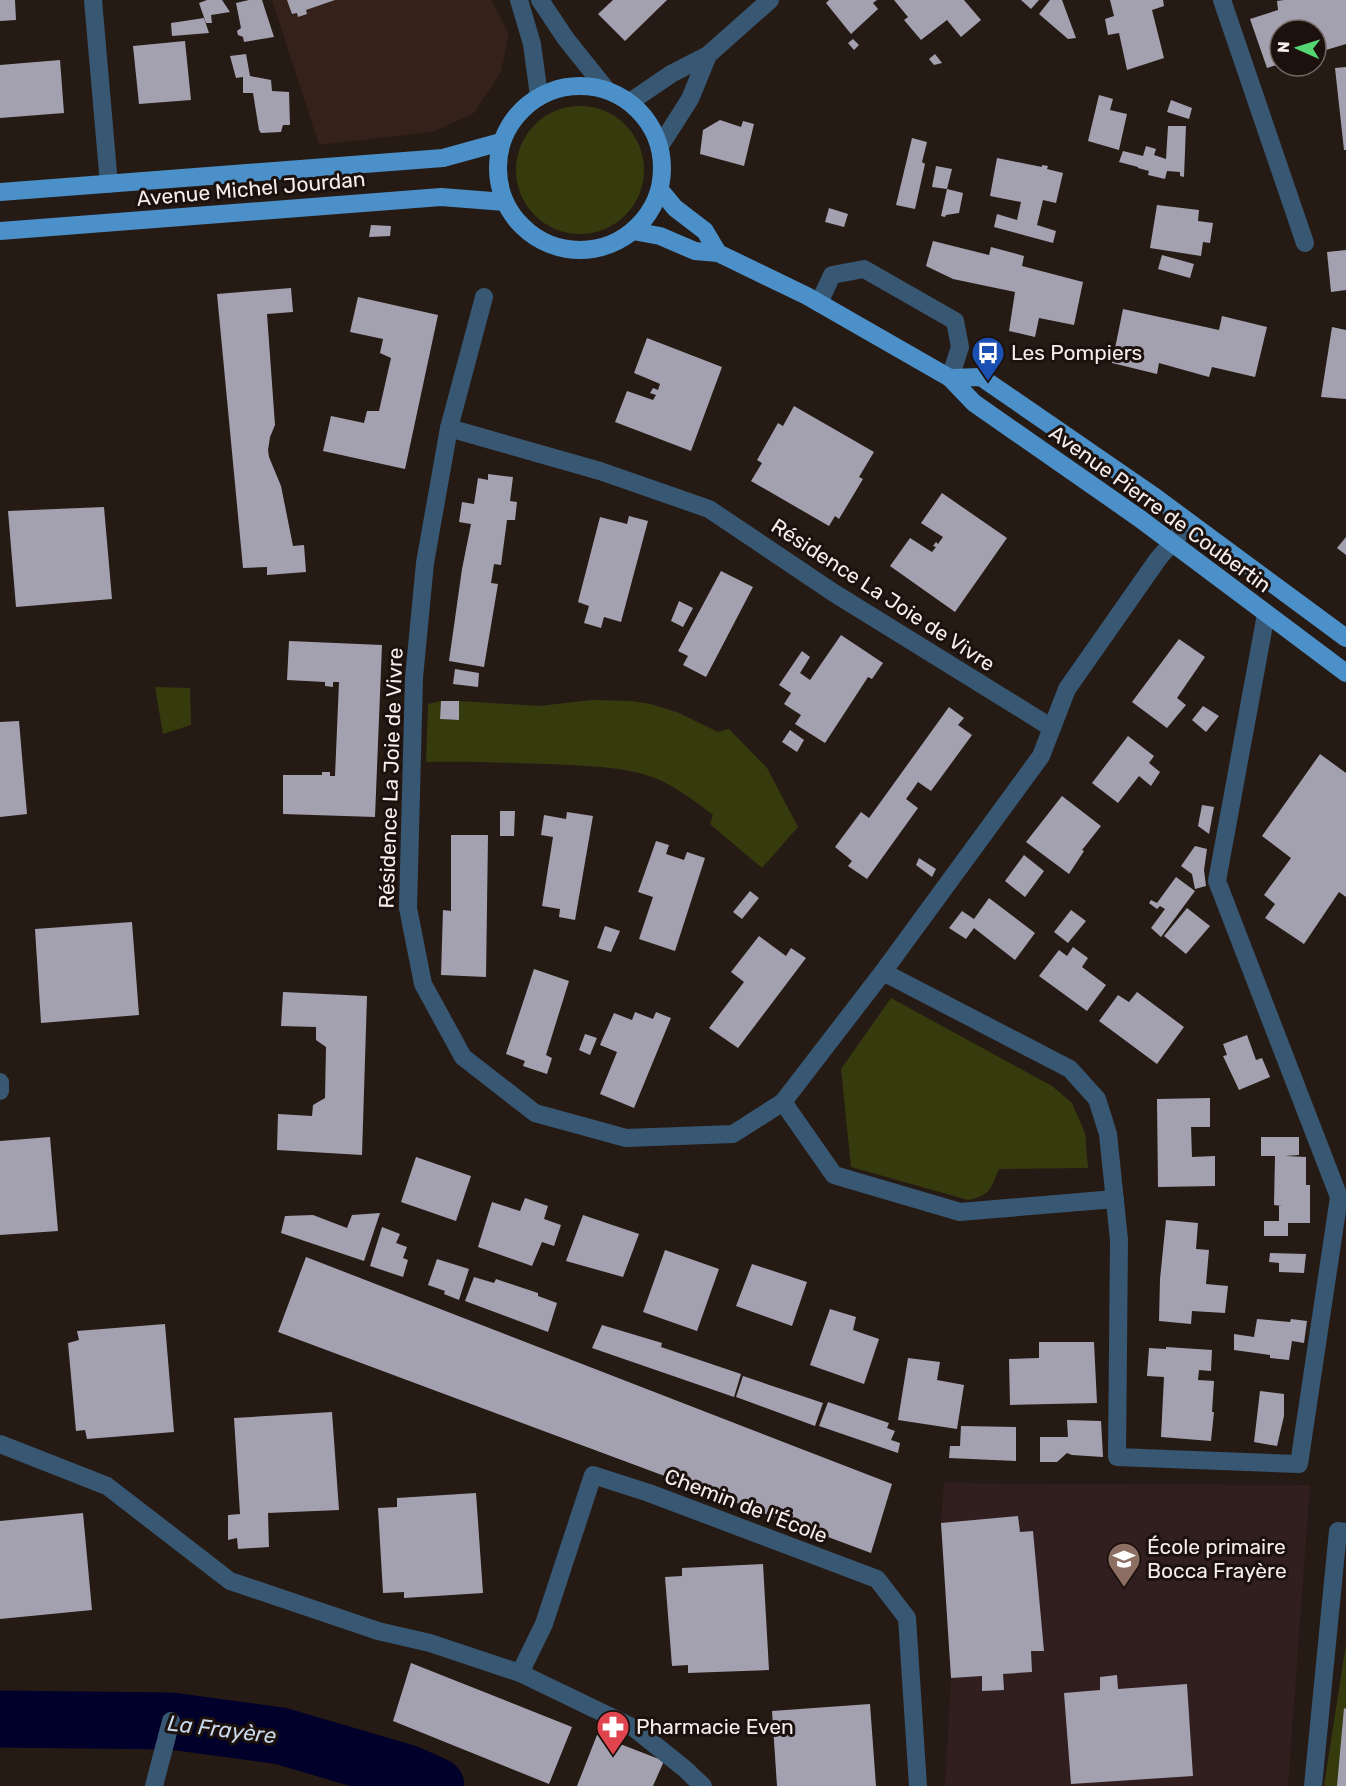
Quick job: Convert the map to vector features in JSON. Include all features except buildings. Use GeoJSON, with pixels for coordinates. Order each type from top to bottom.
{"type":"FeatureCollection","features":[{"type":"Feature","properties":{"kind":"main road"},"geometry":{"type":"LineString","coordinates":[[583,85],[606,89],[630,102],[654,129],[660,146],[663,168],[660,190],[645,220],[633,231],[607,247],[577,251],[547,244],[522,227],[505,202],[499,182],[498,162],[501,142],[510,123],[523,108],[539,96],[561,87],[583,85]]}},
{"type":"Feature","properties":{"kind":"main road","name":"Avenue Michel Jourdan"},"geometry":{"type":"LineString","coordinates":[[0,192],[443,158],[501,142]]}},
{"type":"Feature","properties":{"kind":"main road","name":"Avenue Pierre de Coubertin"},"geometry":{"type":"LineString","coordinates":[[660,190],[675,208],[705,231],[718,253]]}},
{"type":"Feature","properties":{"kind":"main road","name":"Avenue Michel Jourdan"},"geometry":{"type":"LineString","coordinates":[[0,231],[441,197],[505,202]]}},
{"type":"Feature","properties":{"kind":"main road","name":"Avenue Pierre de Coubertin"},"geometry":{"type":"LineString","coordinates":[[633,231],[660,236],[695,251],[718,253],[819,303],[950,378],[974,403],[1171,543],[1346,674]]}},
{"type":"Feature","properties":{"kind":"main road","name":"Avenue Pierre de Coubertin"},"geometry":{"type":"LineString","coordinates":[[950,378],[981,377],[1155,497],[1346,638]]}},
{"type":"Feature","properties":{"kind":"street"},"geometry":{"type":"LineString","coordinates":[[93,0],[109,184]]}},
{"type":"Feature","properties":{"kind":"street"},"geometry":{"type":"LineString","coordinates":[[519,0],[532,44],[539,96]]}},
{"type":"Feature","properties":{"kind":"street"},"geometry":{"type":"LineString","coordinates":[[540,0],[566,39],[606,89]]}},
{"type":"Feature","properties":{"kind":"street"},"geometry":{"type":"LineString","coordinates":[[630,102],[671,74],[708,55],[770,0]]}},
{"type":"Feature","properties":{"kind":"street"},"geometry":{"type":"LineString","coordinates":[[1222,0],[1305,243]]}},
{"type":"Feature","properties":{"kind":"street"},"geometry":{"type":"LineString","coordinates":[[660,146],[690,99],[708,55]]}},
{"type":"Feature","properties":{"kind":"street"},"geometry":{"type":"LineString","coordinates":[[819,303],[832,275],[864,269],[955,321],[960,347],[950,378]]}},
{"type":"Feature","properties":{"kind":"street","name":"Résidence La Joie de Vivre"},"geometry":{"type":"LineString","coordinates":[[484,297],[449,428],[425,563],[414,678],[408,908],[423,984],[463,1057],[534,1113],[626,1138],[733,1134],[783,1102],[1041,756],[1067,689],[1146,575],[1189,523]]}},
{"type":"Feature","properties":{"kind":"street","name":"Résidence La Joie de Vivre"},"geometry":{"type":"LineString","coordinates":[[449,428],[600,471],[709,509],[834,593],[1052,728]]}},
{"type":"Feature","properties":{"kind":"street"},"geometry":{"type":"LineString","coordinates":[[882,972],[1070,1069],[1097,1098],[1108,1134],[1119,1240],[1117,1457],[1299,1464],[1339,1197],[1217,881],[1266,614]]}},
{"type":"Feature","properties":{"kind":"street"},"geometry":{"type":"LineString","coordinates":[[0,1082],[0,1091]]}},
{"type":"Feature","properties":{"kind":"street"},"geometry":{"type":"LineString","coordinates":[[783,1102],[834,1175],[960,1212],[1115,1199]]}},
{"type":"Feature","properties":{"kind":"street"},"geometry":{"type":"LineString","coordinates":[[0,1444],[107,1486],[230,1581],[378,1631],[430,1643],[520,1673],[634,1728],[703,1786]]}},
{"type":"Feature","properties":{"kind":"street","name":"Chemin de l'École"},"geometry":{"type":"LineString","coordinates":[[520,1673],[544,1624],[593,1475],[648,1493],[877,1579],[907,1618],[918,1786]]}},
{"type":"Feature","properties":{"kind":"street"},"geometry":{"type":"LineString","coordinates":[[1313,1786],[1338,1531],[1346,1532]]}},
{"type":"Feature","properties":{"kind":"street"},"geometry":{"type":"LineString","coordinates":[[154,1786],[171,1721]]}},
{"type":"Feature","properties":{"kind":"shaded area"},"geometry":{"type":"Polygon","coordinates":[[[272,0],[491,0],[509,34],[501,72],[474,113],[433,132],[319,145],[272,0]]]}},
{"type":"Feature","properties":{"kind":"shaded area","name":"École primaire Bocca Frayère"},"geometry":{"type":"Polygon","coordinates":[[[944,1483],[1310,1485],[1288,1786],[945,1786],[951,1678],[941,1523],[944,1483]]]}},
{"type":"Feature","properties":{"kind":"green space"},"geometry":{"type":"Polygon","coordinates":[[[580,106],[604,111],[625,125],[639,146],[644,170],[639,194],[625,215],[604,229],[580,234],[556,229],[535,215],[521,194],[516,170],[521,146],[535,125],[556,111],[580,106]]]}},
{"type":"Feature","properties":{"kind":"green space"},"geometry":{"type":"Polygon","coordinates":[[[155,687],[190,688],[191,725],[163,734],[155,687]]]}},
{"type":"Feature","properties":{"kind":"green space"},"geometry":{"type":"Polygon","coordinates":[[[592,700],[651,704],[679,713],[718,732],[729,729],[767,768],[798,827],[762,868],[710,824],[713,815],[670,786],[643,774],[576,765],[426,762],[428,704],[441,701],[440,719],[458,720],[459,701],[539,706],[592,700]]]}},
{"type":"Feature","properties":{"kind":"green space"},"geometry":{"type":"Polygon","coordinates":[[[891,998],[1052,1086],[1072,1103],[1085,1133],[1088,1168],[999,1169],[989,1190],[981,1196],[968,1200],[851,1167],[841,1069],[891,998]]]}},
{"type":"Feature","properties":{"kind":"green space"},"geometry":{"type":"Polygon","coordinates":[[[1346,1644],[1346,1786],[1324,1786],[1346,1644]]]}},
{"type":"Feature","properties":{"kind":"waterway","name":"La Frayère"},"geometry":{"type":"LineString","coordinates":[[0,1719],[171,1721],[281,1736],[407,1773],[436,1786]]}},
{"type":"Feature","properties":{"kind":"place","name":"Les Pompiers"},"geometry":{"type":"Point","coordinates":[988,382]}},
{"type":"Feature","properties":{"kind":"place","name":"École primaire Bocca Frayère"},"geometry":{"type":"Point","coordinates":[1124,1588]}},
{"type":"Feature","properties":{"kind":"place","name":"Pharmacie Even"},"geometry":{"type":"Point","coordinates":[613,1756]}}]}
